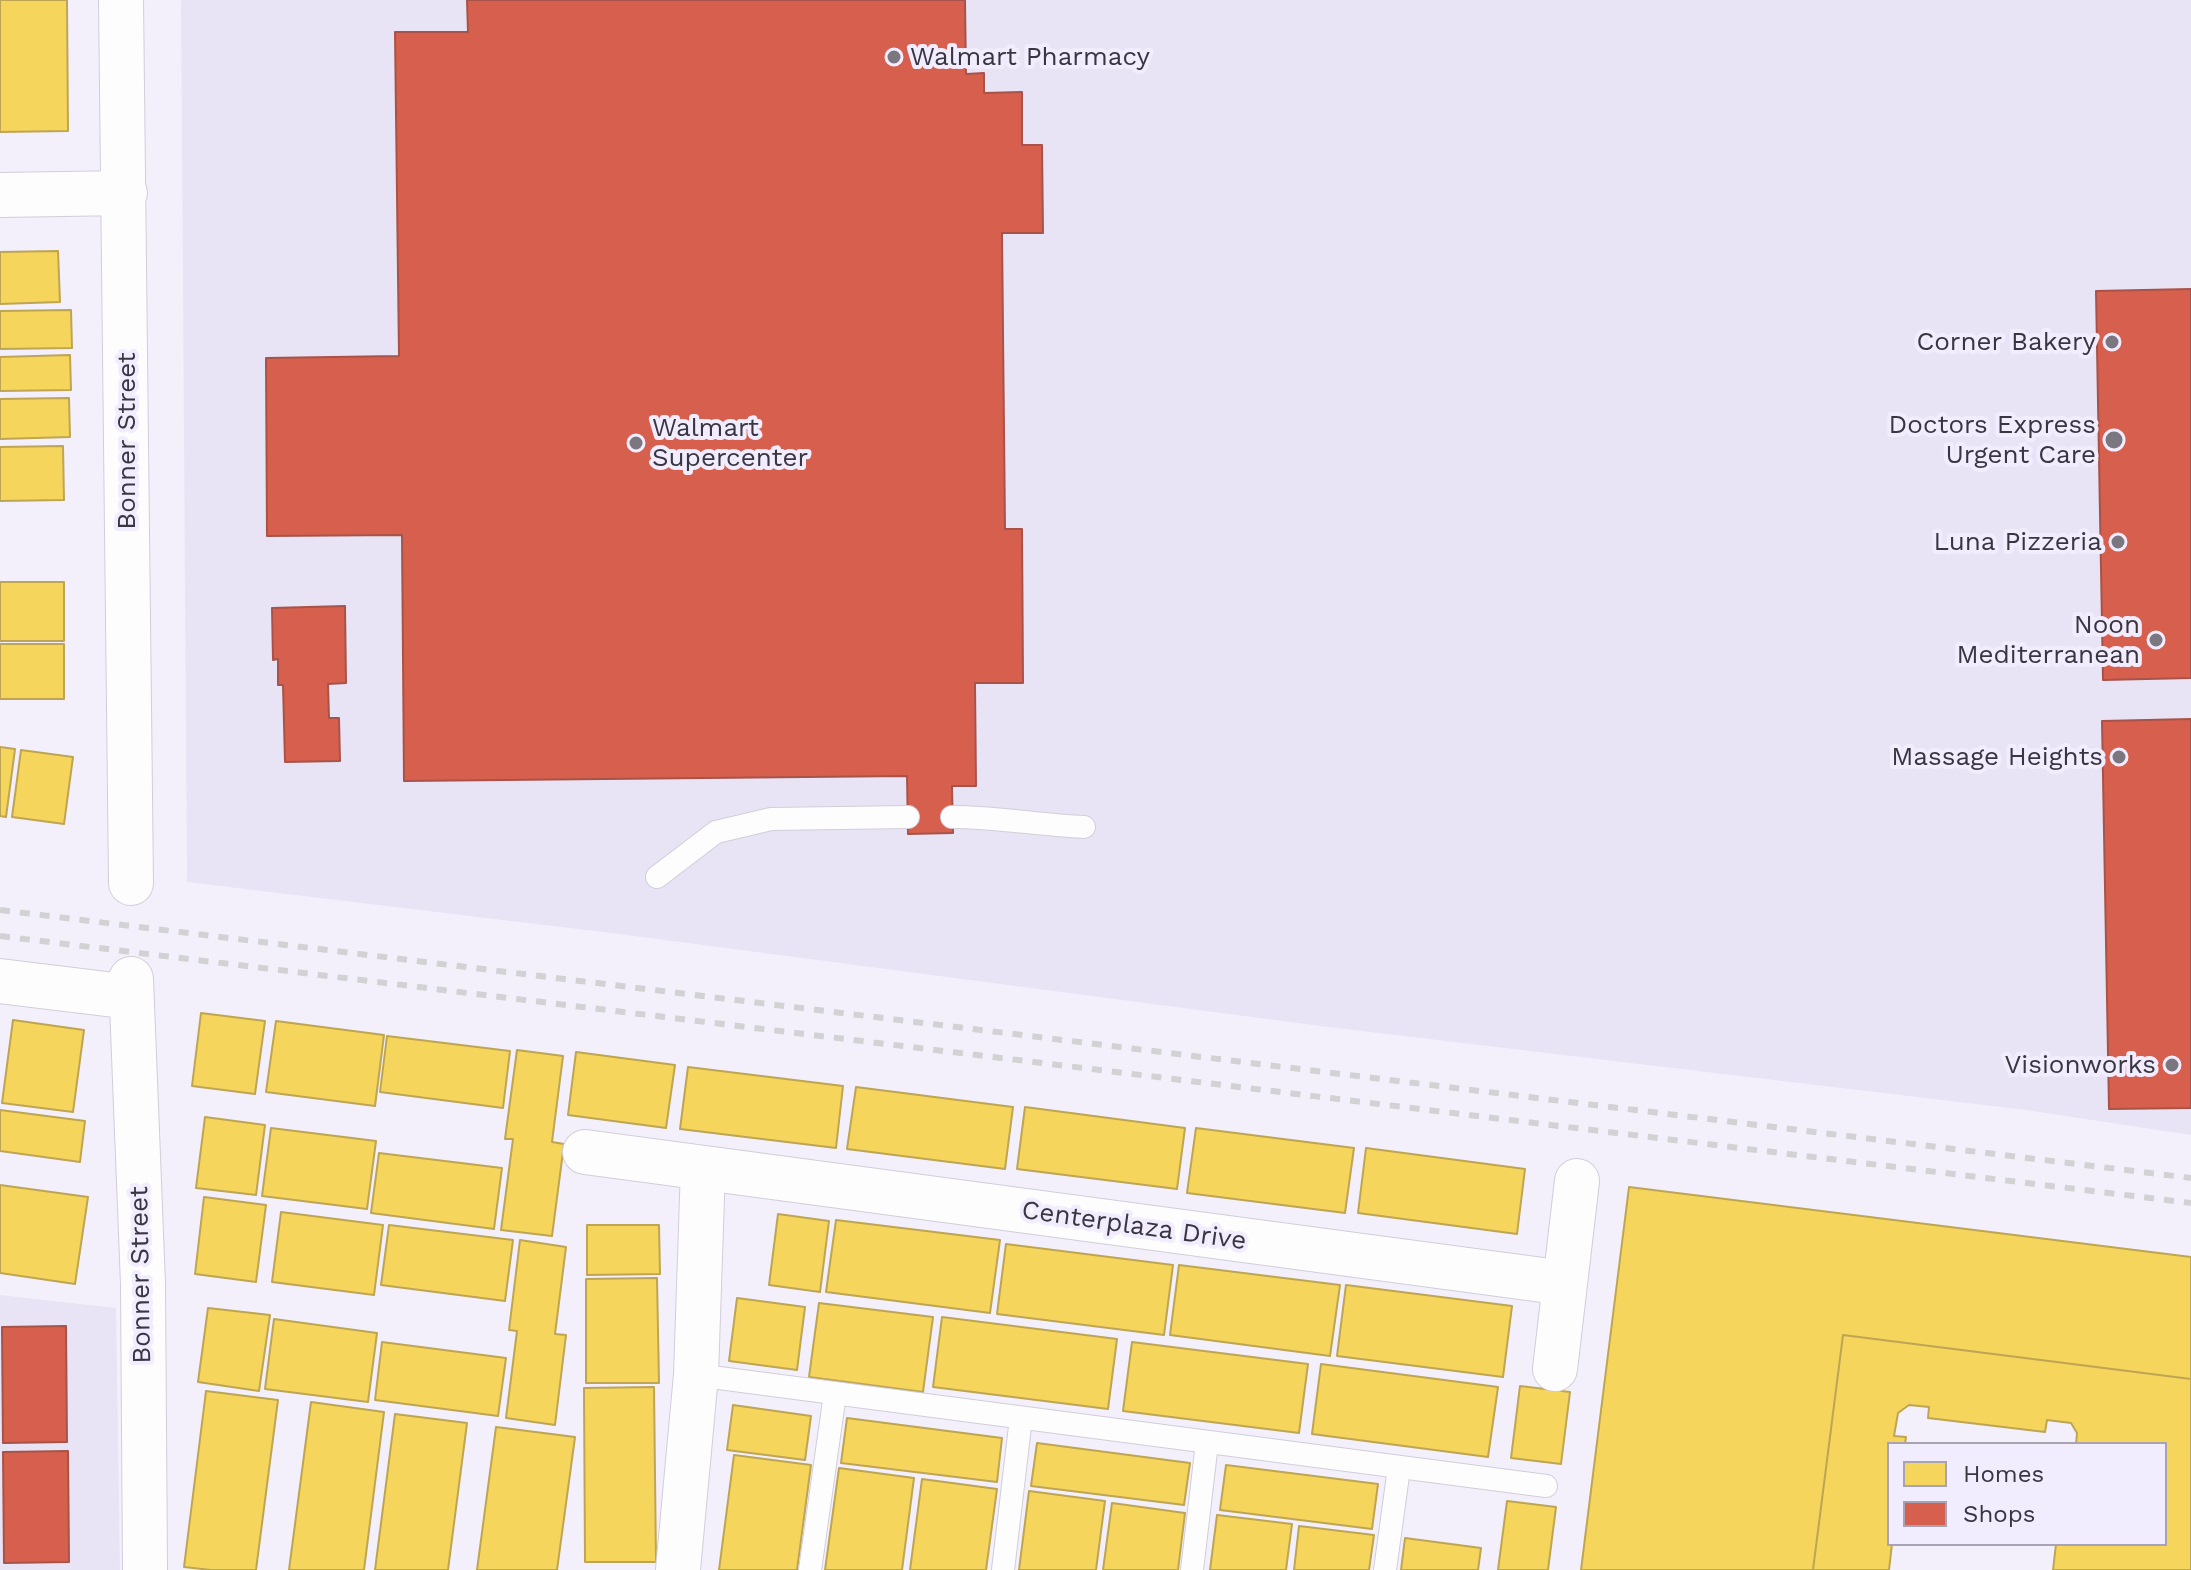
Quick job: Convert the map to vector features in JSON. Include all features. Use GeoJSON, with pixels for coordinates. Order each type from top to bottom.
{"type":"FeatureCollection","features":[{"type":"Feature","properties":{"kind":"street","name":"Bonner Street"},"geometry":{"type":"LineString","coordinates":[[121,0],[131,883]]}},
{"type":"Feature","properties":{"kind":"street"},"geometry":{"type":"LineString","coordinates":[[0,195],[125,193]]}},
{"type":"Feature","properties":{"kind":"street","name":"Bonner Street"},"geometry":{"type":"LineString","coordinates":[[0,981],[131,988],[143,1284],[145,1570]]}},
{"type":"Feature","properties":{"kind":"street","name":"Centerplaza Drive"},"geometry":{"type":"LineString","coordinates":[[585,1152],[1565,1283]]}},
{"type":"Feature","properties":{"kind":"street"},"geometry":{"type":"LineString","coordinates":[[678,1570],[696,1375],[703,1168]]}},
{"type":"Feature","properties":{"kind":"street"},"geometry":{"type":"LineString","coordinates":[[1555,1369],[1577,1181]]}},
{"type":"Feature","properties":{"kind":"lane"},"geometry":{"type":"LineString","coordinates":[[657,877],[716,832],[771,819],[908,817]]}},
{"type":"Feature","properties":{"kind":"lane"},"geometry":{"type":"LineString","coordinates":[[952,817],[993,817],[1037,825],[1084,827]]}},
{"type":"Feature","properties":{"kind":"lane"},"geometry":{"type":"LineString","coordinates":[[696,1375],[1546,1486]]}},
{"type":"Feature","properties":{"kind":"lane"},"geometry":{"type":"LineString","coordinates":[[810,1570],[835,1394]]}},
{"type":"Feature","properties":{"kind":"lane"},"geometry":{"type":"LineString","coordinates":[[1003,1570],[1021,1418]]}},
{"type":"Feature","properties":{"kind":"lane"},"geometry":{"type":"LineString","coordinates":[[1192,1570],[1207,1443]]}},
{"type":"Feature","properties":{"kind":"lane"},"geometry":{"type":"LineString","coordinates":[[1385,1570],[1399,1468]]}},
{"type":"Feature","properties":{"kind":"shaded area"},"geometry":{"type":"Polygon","coordinates":[[[181,0],[2191,0],[2191,1135],[2026,1110],[1328,1027],[619,934],[187,882],[181,0]]]}},
{"type":"Feature","properties":{"kind":"shaded area"},"geometry":{"type":"Polygon","coordinates":[[[0,1295],[116,1308],[120,1570],[0,1570],[0,1295]]]}},
{"type":"Feature","properties":{"kind":"building: Homes"},"geometry":{"type":"Polygon","coordinates":[[[0,0],[67,0],[68,131],[0,132],[0,0]]]}},
{"type":"Feature","properties":{"kind":"building: Homes"},"geometry":{"type":"Polygon","coordinates":[[[58,251],[60,302],[0,304],[0,252],[58,251]]]}},
{"type":"Feature","properties":{"kind":"building: Homes"},"geometry":{"type":"Polygon","coordinates":[[[71,310],[72,348],[0,349],[0,311],[71,310]]]}},
{"type":"Feature","properties":{"kind":"building: Homes"},"geometry":{"type":"Polygon","coordinates":[[[70,355],[71,390],[0,391],[0,357],[70,355]]]}},
{"type":"Feature","properties":{"kind":"building: Homes"},"geometry":{"type":"Polygon","coordinates":[[[69,398],[70,437],[0,439],[0,399],[69,398]]]}},
{"type":"Feature","properties":{"kind":"building: Homes"},"geometry":{"type":"Polygon","coordinates":[[[63,446],[64,500],[0,501],[0,447],[63,446]]]}},
{"type":"Feature","properties":{"kind":"building: Homes"},"geometry":{"type":"Polygon","coordinates":[[[0,582],[64,582],[64,641],[0,641],[0,582]]]}},
{"type":"Feature","properties":{"kind":"building: Homes"},"geometry":{"type":"Polygon","coordinates":[[[0,644],[64,644],[64,699],[0,699],[0,644]]]}},
{"type":"Feature","properties":{"kind":"building: Homes"},"geometry":{"type":"Polygon","coordinates":[[[0,747],[15,749],[6,817],[0,816],[0,747]]]}},
{"type":"Feature","properties":{"kind":"building: Homes"},"geometry":{"type":"Polygon","coordinates":[[[21,750],[73,757],[64,824],[12,817],[21,750]]]}},
{"type":"Feature","properties":{"kind":"building: Homes"},"geometry":{"type":"Polygon","coordinates":[[[201,1013],[265,1021],[255,1094],[192,1086],[201,1013]]]}},
{"type":"Feature","properties":{"kind":"building: Homes"},"geometry":{"type":"Polygon","coordinates":[[[13,1020],[84,1030],[73,1112],[2,1103],[13,1020]]]}},
{"type":"Feature","properties":{"kind":"building: Homes"},"geometry":{"type":"Polygon","coordinates":[[[276,1021],[384,1035],[375,1106],[266,1092],[276,1021]]]}},
{"type":"Feature","properties":{"kind":"building: Homes"},"geometry":{"type":"Polygon","coordinates":[[[387,1036],[510,1051],[503,1108],[380,1092],[387,1036]]]}},
{"type":"Feature","properties":{"kind":"building: Homes"},"geometry":{"type":"Polygon","coordinates":[[[517,1050],[563,1056],[552,1142],[564,1144],[552,1236],[501,1230],[513,1139],[505,1139],[517,1050]]]}},
{"type":"Feature","properties":{"kind":"building: Homes"},"geometry":{"type":"Polygon","coordinates":[[[576,1052],[675,1065],[666,1128],[568,1115],[576,1052]]]}},
{"type":"Feature","properties":{"kind":"building: Homes"},"geometry":{"type":"Polygon","coordinates":[[[688,1067],[843,1086],[836,1148],[680,1129],[688,1067]]]}},
{"type":"Feature","properties":{"kind":"building: Homes"},"geometry":{"type":"Polygon","coordinates":[[[856,1087],[1013,1107],[1005,1169],[847,1149],[856,1087]]]}},
{"type":"Feature","properties":{"kind":"building: Homes"},"geometry":{"type":"Polygon","coordinates":[[[1025,1107],[1185,1128],[1177,1189],[1017,1169],[1025,1107]]]}},
{"type":"Feature","properties":{"kind":"building: Homes"},"geometry":{"type":"Polygon","coordinates":[[[0,1110],[85,1121],[80,1162],[0,1151],[0,1110]]]}},
{"type":"Feature","properties":{"kind":"building: Homes"},"geometry":{"type":"Polygon","coordinates":[[[205,1117],[265,1125],[256,1195],[196,1188],[205,1117]]]}},
{"type":"Feature","properties":{"kind":"building: Homes"},"geometry":{"type":"Polygon","coordinates":[[[271,1128],[376,1141],[367,1209],[262,1196],[271,1128]]]}},
{"type":"Feature","properties":{"kind":"building: Homes"},"geometry":{"type":"Polygon","coordinates":[[[1196,1128],[1354,1148],[1345,1213],[1187,1193],[1196,1128]]]}},
{"type":"Feature","properties":{"kind":"building: Homes"},"geometry":{"type":"Polygon","coordinates":[[[1366,1148],[1525,1169],[1517,1234],[1358,1213],[1366,1148]]]}},
{"type":"Feature","properties":{"kind":"building: Homes"},"geometry":{"type":"Polygon","coordinates":[[[379,1153],[502,1168],[494,1229],[371,1213],[379,1153]]]}},
{"type":"Feature","properties":{"kind":"building: Homes"},"geometry":{"type":"Polygon","coordinates":[[[0,1185],[88,1197],[75,1284],[0,1273],[0,1185]]]}},
{"type":"Feature","properties":{"kind":"building: Homes"},"geometry":{"type":"Polygon","coordinates":[[[1629,1187],[2191,1257],[2191,1379],[1843,1335],[1813,1570],[1581,1570],[1629,1187]]]}},
{"type":"Feature","properties":{"kind":"building: Homes"},"geometry":{"type":"Polygon","coordinates":[[[204,1197],[266,1205],[256,1282],[195,1274],[204,1197]]]}},
{"type":"Feature","properties":{"kind":"building: Homes"},"geometry":{"type":"Polygon","coordinates":[[[281,1212],[383,1225],[374,1295],[272,1282],[281,1212]]]}},
{"type":"Feature","properties":{"kind":"building: Homes"},"geometry":{"type":"Polygon","coordinates":[[[778,1214],[829,1221],[820,1292],[769,1285],[778,1214]]]}},
{"type":"Feature","properties":{"kind":"building: Homes"},"geometry":{"type":"Polygon","coordinates":[[[836,1220],[1000,1240],[990,1313],[826,1292],[836,1220]]]}},
{"type":"Feature","properties":{"kind":"building: Homes"},"geometry":{"type":"Polygon","coordinates":[[[389,1225],[513,1240],[505,1301],[381,1285],[389,1225]]]}},
{"type":"Feature","properties":{"kind":"building: Homes"},"geometry":{"type":"Polygon","coordinates":[[[587,1225],[659,1225],[660,1274],[587,1275],[587,1225]]]}},
{"type":"Feature","properties":{"kind":"building: Homes"},"geometry":{"type":"Polygon","coordinates":[[[520,1240],[566,1247],[555,1334],[566,1335],[555,1425],[506,1418],[517,1331],[509,1330],[520,1240]]]}},
{"type":"Feature","properties":{"kind":"building: Homes"},"geometry":{"type":"Polygon","coordinates":[[[1006,1244],[1173,1265],[1164,1335],[997,1314],[1006,1244]]]}},
{"type":"Feature","properties":{"kind":"building: Homes"},"geometry":{"type":"Polygon","coordinates":[[[1179,1265],[1340,1285],[1330,1356],[1170,1335],[1179,1265]]]}},
{"type":"Feature","properties":{"kind":"building: Homes"},"geometry":{"type":"Polygon","coordinates":[[[657,1278],[659,1383],[586,1383],[586,1279],[657,1278]]]}},
{"type":"Feature","properties":{"kind":"building: Homes"},"geometry":{"type":"Polygon","coordinates":[[[1346,1285],[1512,1306],[1503,1377],[1337,1356],[1346,1285]]]}},
{"type":"Feature","properties":{"kind":"building: Homes"},"geometry":{"type":"Polygon","coordinates":[[[737,1298],[805,1307],[797,1370],[729,1361],[737,1298]]]}},
{"type":"Feature","properties":{"kind":"building: Homes"},"geometry":{"type":"Polygon","coordinates":[[[819,1303],[933,1317],[923,1392],[809,1377],[819,1303]]]}},
{"type":"Feature","properties":{"kind":"building: Homes"},"geometry":{"type":"Polygon","coordinates":[[[208,1308],[270,1315],[259,1391],[198,1382],[208,1308]]]}},
{"type":"Feature","properties":{"kind":"building: Homes"},"geometry":{"type":"Polygon","coordinates":[[[942,1317],[1117,1339],[1108,1409],[933,1387],[942,1317]]]}},
{"type":"Feature","properties":{"kind":"building: Homes"},"geometry":{"type":"Polygon","coordinates":[[[274,1319],[377,1333],[368,1402],[265,1389],[274,1319]]]}},
{"type":"Feature","properties":{"kind":"building: Homes"},"geometry":{"type":"Polygon","coordinates":[[[1843,1335],[2191,1379],[2191,1570],[2053,1570],[2056,1546],[2167,1546],[2167,1442],[2076,1442],[2077,1433],[2071,1423],[2047,1420],[2045,1432],[1928,1418],[1929,1407],[1909,1405],[1898,1413],[1894,1436],[1906,1437],[1905,1442],[1887,1442],[1887,1546],[1892,1546],[1889,1570],[1813,1570],[1843,1335]]]}},
{"type":"Feature","properties":{"kind":"building: Homes"},"geometry":{"type":"Polygon","coordinates":[[[382,1342],[506,1358],[498,1416],[375,1400],[382,1342]]]}},
{"type":"Feature","properties":{"kind":"building: Homes"},"geometry":{"type":"Polygon","coordinates":[[[1132,1342],[1308,1364],[1299,1433],[1123,1411],[1132,1342]]]}},
{"type":"Feature","properties":{"kind":"building: Homes"},"geometry":{"type":"Polygon","coordinates":[[[1321,1364],[1498,1387],[1488,1457],[1312,1434],[1321,1364]]]}},
{"type":"Feature","properties":{"kind":"building: Homes"},"geometry":{"type":"Polygon","coordinates":[[[1520,1386],[1570,1392],[1561,1464],[1511,1458],[1520,1386]]]}},
{"type":"Feature","properties":{"kind":"building: Homes"},"geometry":{"type":"Polygon","coordinates":[[[654,1387],[656,1562],[585,1562],[584,1388],[654,1387]]]}},
{"type":"Feature","properties":{"kind":"building: Homes"},"geometry":{"type":"Polygon","coordinates":[[[206,1391],[278,1400],[256,1570],[184,1567],[206,1391]]]}},
{"type":"Feature","properties":{"kind":"building: Homes"},"geometry":{"type":"Polygon","coordinates":[[[311,1402],[384,1412],[364,1570],[289,1570],[311,1402]]]}},
{"type":"Feature","properties":{"kind":"building: Homes"},"geometry":{"type":"Polygon","coordinates":[[[733,1405],[811,1416],[805,1460],[727,1450],[733,1405]]]}},
{"type":"Feature","properties":{"kind":"building: Homes"},"geometry":{"type":"Polygon","coordinates":[[[395,1414],[467,1423],[448,1570],[375,1570],[395,1414]]]}},
{"type":"Feature","properties":{"kind":"building: Homes"},"geometry":{"type":"Polygon","coordinates":[[[847,1418],[1002,1438],[997,1482],[841,1463],[847,1418]]]}},
{"type":"Feature","properties":{"kind":"building: Homes"},"geometry":{"type":"Polygon","coordinates":[[[496,1427],[575,1437],[557,1570],[477,1570],[496,1427]]]}},
{"type":"Feature","properties":{"kind":"building: Homes"},"geometry":{"type":"Polygon","coordinates":[[[1037,1443],[1190,1463],[1184,1505],[1031,1486],[1037,1443]]]}},
{"type":"Feature","properties":{"kind":"building: Homes"},"geometry":{"type":"Polygon","coordinates":[[[734,1455],[811,1465],[797,1570],[719,1570],[734,1455]]]}},
{"type":"Feature","properties":{"kind":"building: Homes"},"geometry":{"type":"Polygon","coordinates":[[[1226,1465],[1378,1484],[1372,1529],[1220,1510],[1226,1465]]]}},
{"type":"Feature","properties":{"kind":"building: Homes"},"geometry":{"type":"Polygon","coordinates":[[[839,1468],[914,1478],[902,1570],[825,1570],[839,1468]]]}},
{"type":"Feature","properties":{"kind":"building: Homes"},"geometry":{"type":"Polygon","coordinates":[[[922,1479],[997,1489],[986,1570],[910,1570],[922,1479]]]}},
{"type":"Feature","properties":{"kind":"building: Homes"},"geometry":{"type":"Polygon","coordinates":[[[1029,1491],[1105,1501],[1096,1570],[1019,1570],[1029,1491]]]}},
{"type":"Feature","properties":{"kind":"building: Homes"},"geometry":{"type":"Polygon","coordinates":[[[1507,1501],[1556,1507],[1548,1570],[1498,1570],[1507,1501]]]}},
{"type":"Feature","properties":{"kind":"building: Homes"},"geometry":{"type":"Polygon","coordinates":[[[1112,1503],[1185,1513],[1178,1570],[1103,1570],[1112,1503]]]}},
{"type":"Feature","properties":{"kind":"building: Homes"},"geometry":{"type":"Polygon","coordinates":[[[1217,1515],[1292,1524],[1286,1570],[1210,1570],[1217,1515]]]}},
{"type":"Feature","properties":{"kind":"building: Homes"},"geometry":{"type":"Polygon","coordinates":[[[1299,1526],[1374,1535],[1369,1570],[1294,1570],[1299,1526]]]}},
{"type":"Feature","properties":{"kind":"building: Homes"},"geometry":{"type":"Polygon","coordinates":[[[1405,1538],[1481,1548],[1478,1570],[1401,1570],[1405,1538]]]}},
{"type":"Feature","properties":{"kind":"building: Shops","name":"Walmart Supercenter"},"geometry":{"type":"Polygon","coordinates":[[[467,0],[965,0],[966,74],[984,73],[984,93],[1022,92],[1022,145],[1042,145],[1043,233],[1002,233],[1005,529],[1022,529],[1023,683],[975,683],[976,786],[952,786],[953,833],[908,834],[907,776],[404,781],[402,535],[267,536],[266,358],[399,356],[395,32],[468,32],[467,0]]]}},
{"type":"Feature","properties":{"kind":"building: Shops"},"geometry":{"type":"Polygon","coordinates":[[[2191,289],[2191,678],[2103,680],[2096,291],[2191,289]]]}},
{"type":"Feature","properties":{"kind":"building: Shops"},"geometry":{"type":"Polygon","coordinates":[[[345,606],[346,683],[328,684],[329,718],[339,718],[340,761],[285,762],[283,685],[278,685],[278,659],[273,660],[272,608],[345,606]]]}},
{"type":"Feature","properties":{"kind":"building: Shops"},"geometry":{"type":"Polygon","coordinates":[[[2191,719],[2191,1108],[2109,1109],[2102,721],[2191,719]]]}},
{"type":"Feature","properties":{"kind":"building: Shops"},"geometry":{"type":"Polygon","coordinates":[[[66,1326],[67,1442],[3,1443],[2,1327],[66,1326]]]}},
{"type":"Feature","properties":{"kind":"building: Shops"},"geometry":{"type":"Polygon","coordinates":[[[68,1451],[69,1562],[4,1563],[3,1452],[68,1451]]]}},
{"type":"Feature","properties":{"kind":"railway"},"geometry":{"type":"LineString","coordinates":[[0,910],[2191,1178]]}},
{"type":"Feature","properties":{"kind":"railway"},"geometry":{"type":"LineString","coordinates":[[0,936],[2191,1203]]}},
{"type":"Feature","properties":{"kind":"place","name":"Walmart Pharmacy"},"geometry":{"type":"Point","coordinates":[894,57]}},
{"type":"Feature","properties":{"kind":"place","name":"Corner Bakery"},"geometry":{"type":"Point","coordinates":[2112,342]}},
{"type":"Feature","properties":{"kind":"place","name":"Doctors Express Urgent Care"},"geometry":{"type":"Point","coordinates":[2114,440]}},
{"type":"Feature","properties":{"kind":"place","name":"Walmart Supercenter"},"geometry":{"type":"Point","coordinates":[636,443]}},
{"type":"Feature","properties":{"kind":"place","name":"Luna Pizzeria"},"geometry":{"type":"Point","coordinates":[2118,542]}},
{"type":"Feature","properties":{"kind":"place","name":"Noon Mediterranean"},"geometry":{"type":"Point","coordinates":[2156,640]}},
{"type":"Feature","properties":{"kind":"place","name":"Massage Heights"},"geometry":{"type":"Point","coordinates":[2119,757]}},
{"type":"Feature","properties":{"kind":"place","name":"Visionworks"},"geometry":{"type":"Point","coordinates":[2172,1065]}}]}
